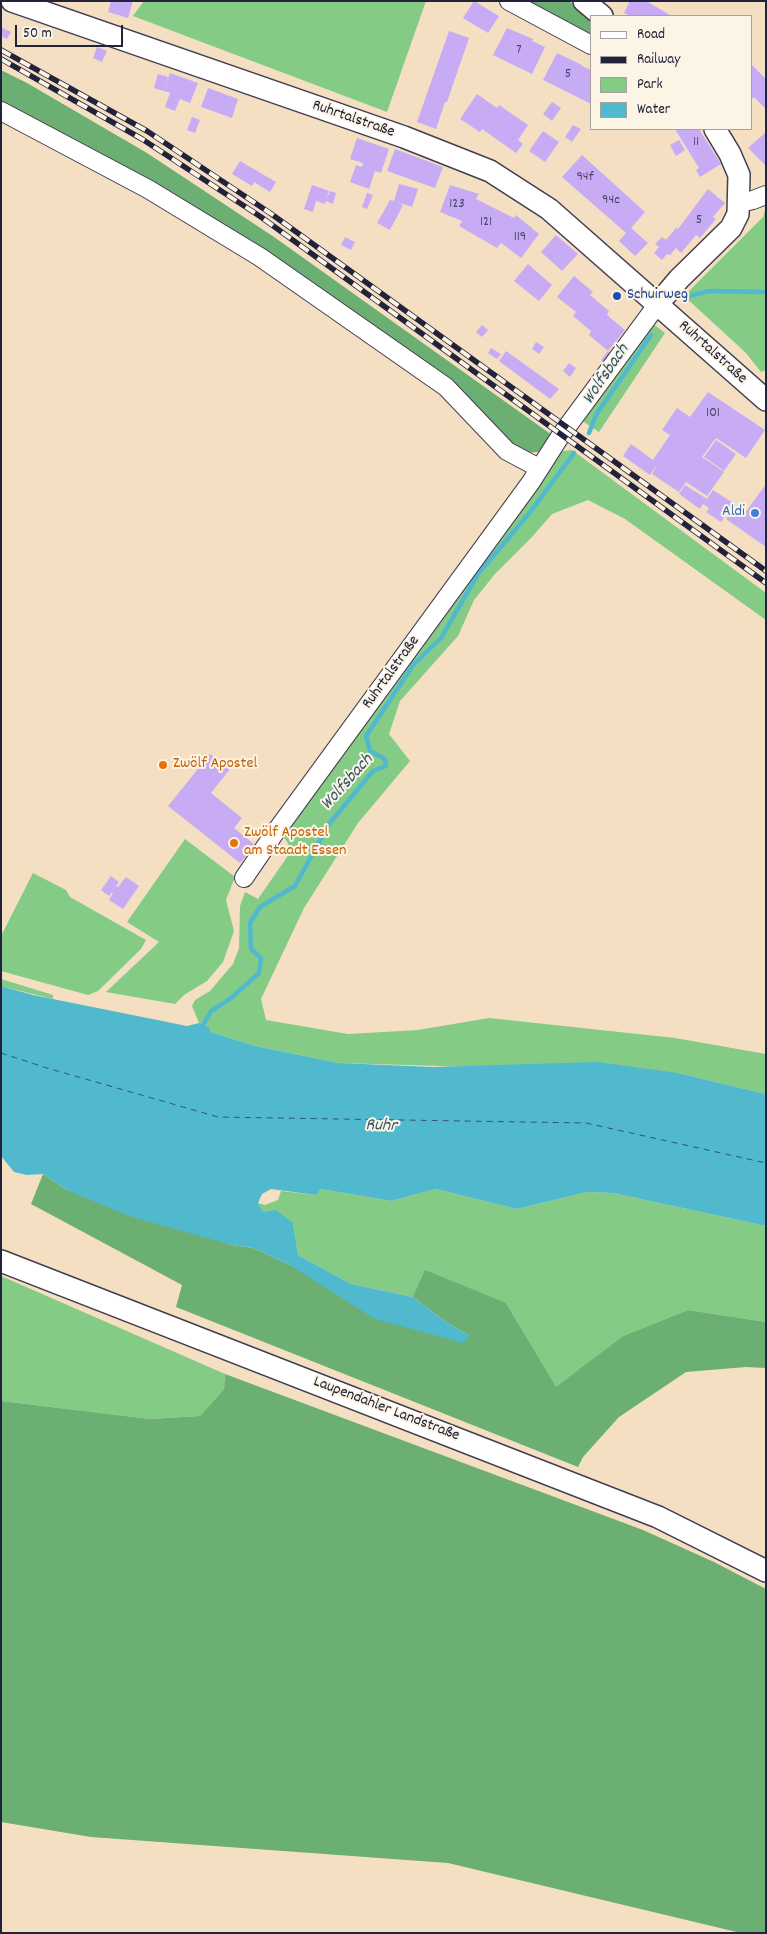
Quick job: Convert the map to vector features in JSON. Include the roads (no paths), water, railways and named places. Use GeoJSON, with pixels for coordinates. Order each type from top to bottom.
{"type":"FeatureCollection","features":[{"type":"Feature","properties":{"kind":"main road","name":"Ruhrtalstraße"},"geometry":{"type":"LineString","coordinates":[[12,1],[404,137],[490,171],[549,208],[766,400]]}},
{"type":"Feature","properties":{"kind":"main road"},"geometry":{"type":"LineString","coordinates":[[584,1],[601,15]]}},
{"type":"Feature","properties":{"kind":"main road"},"geometry":{"type":"LineString","coordinates":[[658,305],[679,279],[731,228],[738,214],[740,203],[739,174],[716,130]]}},
{"type":"Feature","properties":{"kind":"main road","name":"Laupendahler Landstraße"},"geometry":{"type":"LineString","coordinates":[[1,1261],[658,1517],[766,1571]]}},
{"type":"Feature","properties":{"kind":"street"},"geometry":{"type":"LineString","coordinates":[[509,1],[590,44]]}},
{"type":"Feature","properties":{"kind":"street"},"geometry":{"type":"LineString","coordinates":[[1,111],[148,189],[260,257],[446,387],[507,450],[539,468]]}},
{"type":"Feature","properties":{"kind":"street"},"geometry":{"type":"LineString","coordinates":[[740,203],[766,194]]}},
{"type":"Feature","properties":{"kind":"street","name":"Ruhrtalstraße"},"geometry":{"type":"LineString","coordinates":[[244,878],[274,834],[521,496],[564,431],[658,305]]}},
{"type":"Feature","properties":{"kind":"water","name":"Ruhr"},"geometry":{"type":"Polygon","coordinates":[[[1,986],[33,995],[187,1026],[199,1023],[209,1027],[210,1032],[255,1046],[339,1063],[433,1067],[597,1062],[678,1073],[766,1094],[766,1226],[613,1193],[587,1192],[517,1209],[436,1189],[391,1201],[321,1189],[316,1195],[271,1189],[262,1194],[258,1203],[263,1212],[276,1210],[293,1223],[298,1255],[351,1284],[413,1297],[446,1322],[470,1336],[463,1343],[375,1319],[288,1264],[253,1248],[232,1245],[129,1216],[67,1190],[43,1174],[27,1175],[14,1172],[1,1156],[1,986]]]}},
{"type":"Feature","properties":{"kind":"waterway","name":"Wolfsbach"},"geometry":{"type":"LineString","coordinates":[[689,296],[709,291],[766,292]]}},
{"type":"Feature","properties":{"kind":"waterway","name":"Wolfsbach"},"geometry":{"type":"LineString","coordinates":[[589,433],[596,415],[651,335]]}},
{"type":"Feature","properties":{"kind":"waterway","name":"Wolfsbach"},"geometry":{"type":"LineString","coordinates":[[201,1029],[211,1011],[230,999],[259,973],[261,958],[251,949],[250,923],[260,907],[295,886],[329,824],[373,771],[386,766],[385,759],[370,751],[366,736],[414,664],[441,638],[478,574],[531,511],[574,453]]}},
{"type":"Feature","properties":{"kind":"railway"},"geometry":{"type":"LineString","coordinates":[[1,50],[147,131],[270,213],[766,571]]}},
{"type":"Feature","properties":{"kind":"railway"},"geometry":{"type":"LineString","coordinates":[[1,59],[142,139],[261,217],[766,583]]}},
{"type":"Feature","properties":{"kind":"place","name":"Schuirweg"},"geometry":{"type":"Point","coordinates":[617,296]}},
{"type":"Feature","properties":{"kind":"place","name":"Aldi"},"geometry":{"type":"Point","coordinates":[755,513]}},
{"type":"Feature","properties":{"kind":"place","name":"Zwölf Apostel"},"geometry":{"type":"Point","coordinates":[163,765]}},
{"type":"Feature","properties":{"kind":"place","name":"Zwölf Apostel am Staadt Essen"},"geometry":{"type":"Point","coordinates":[234,843]}}]}
